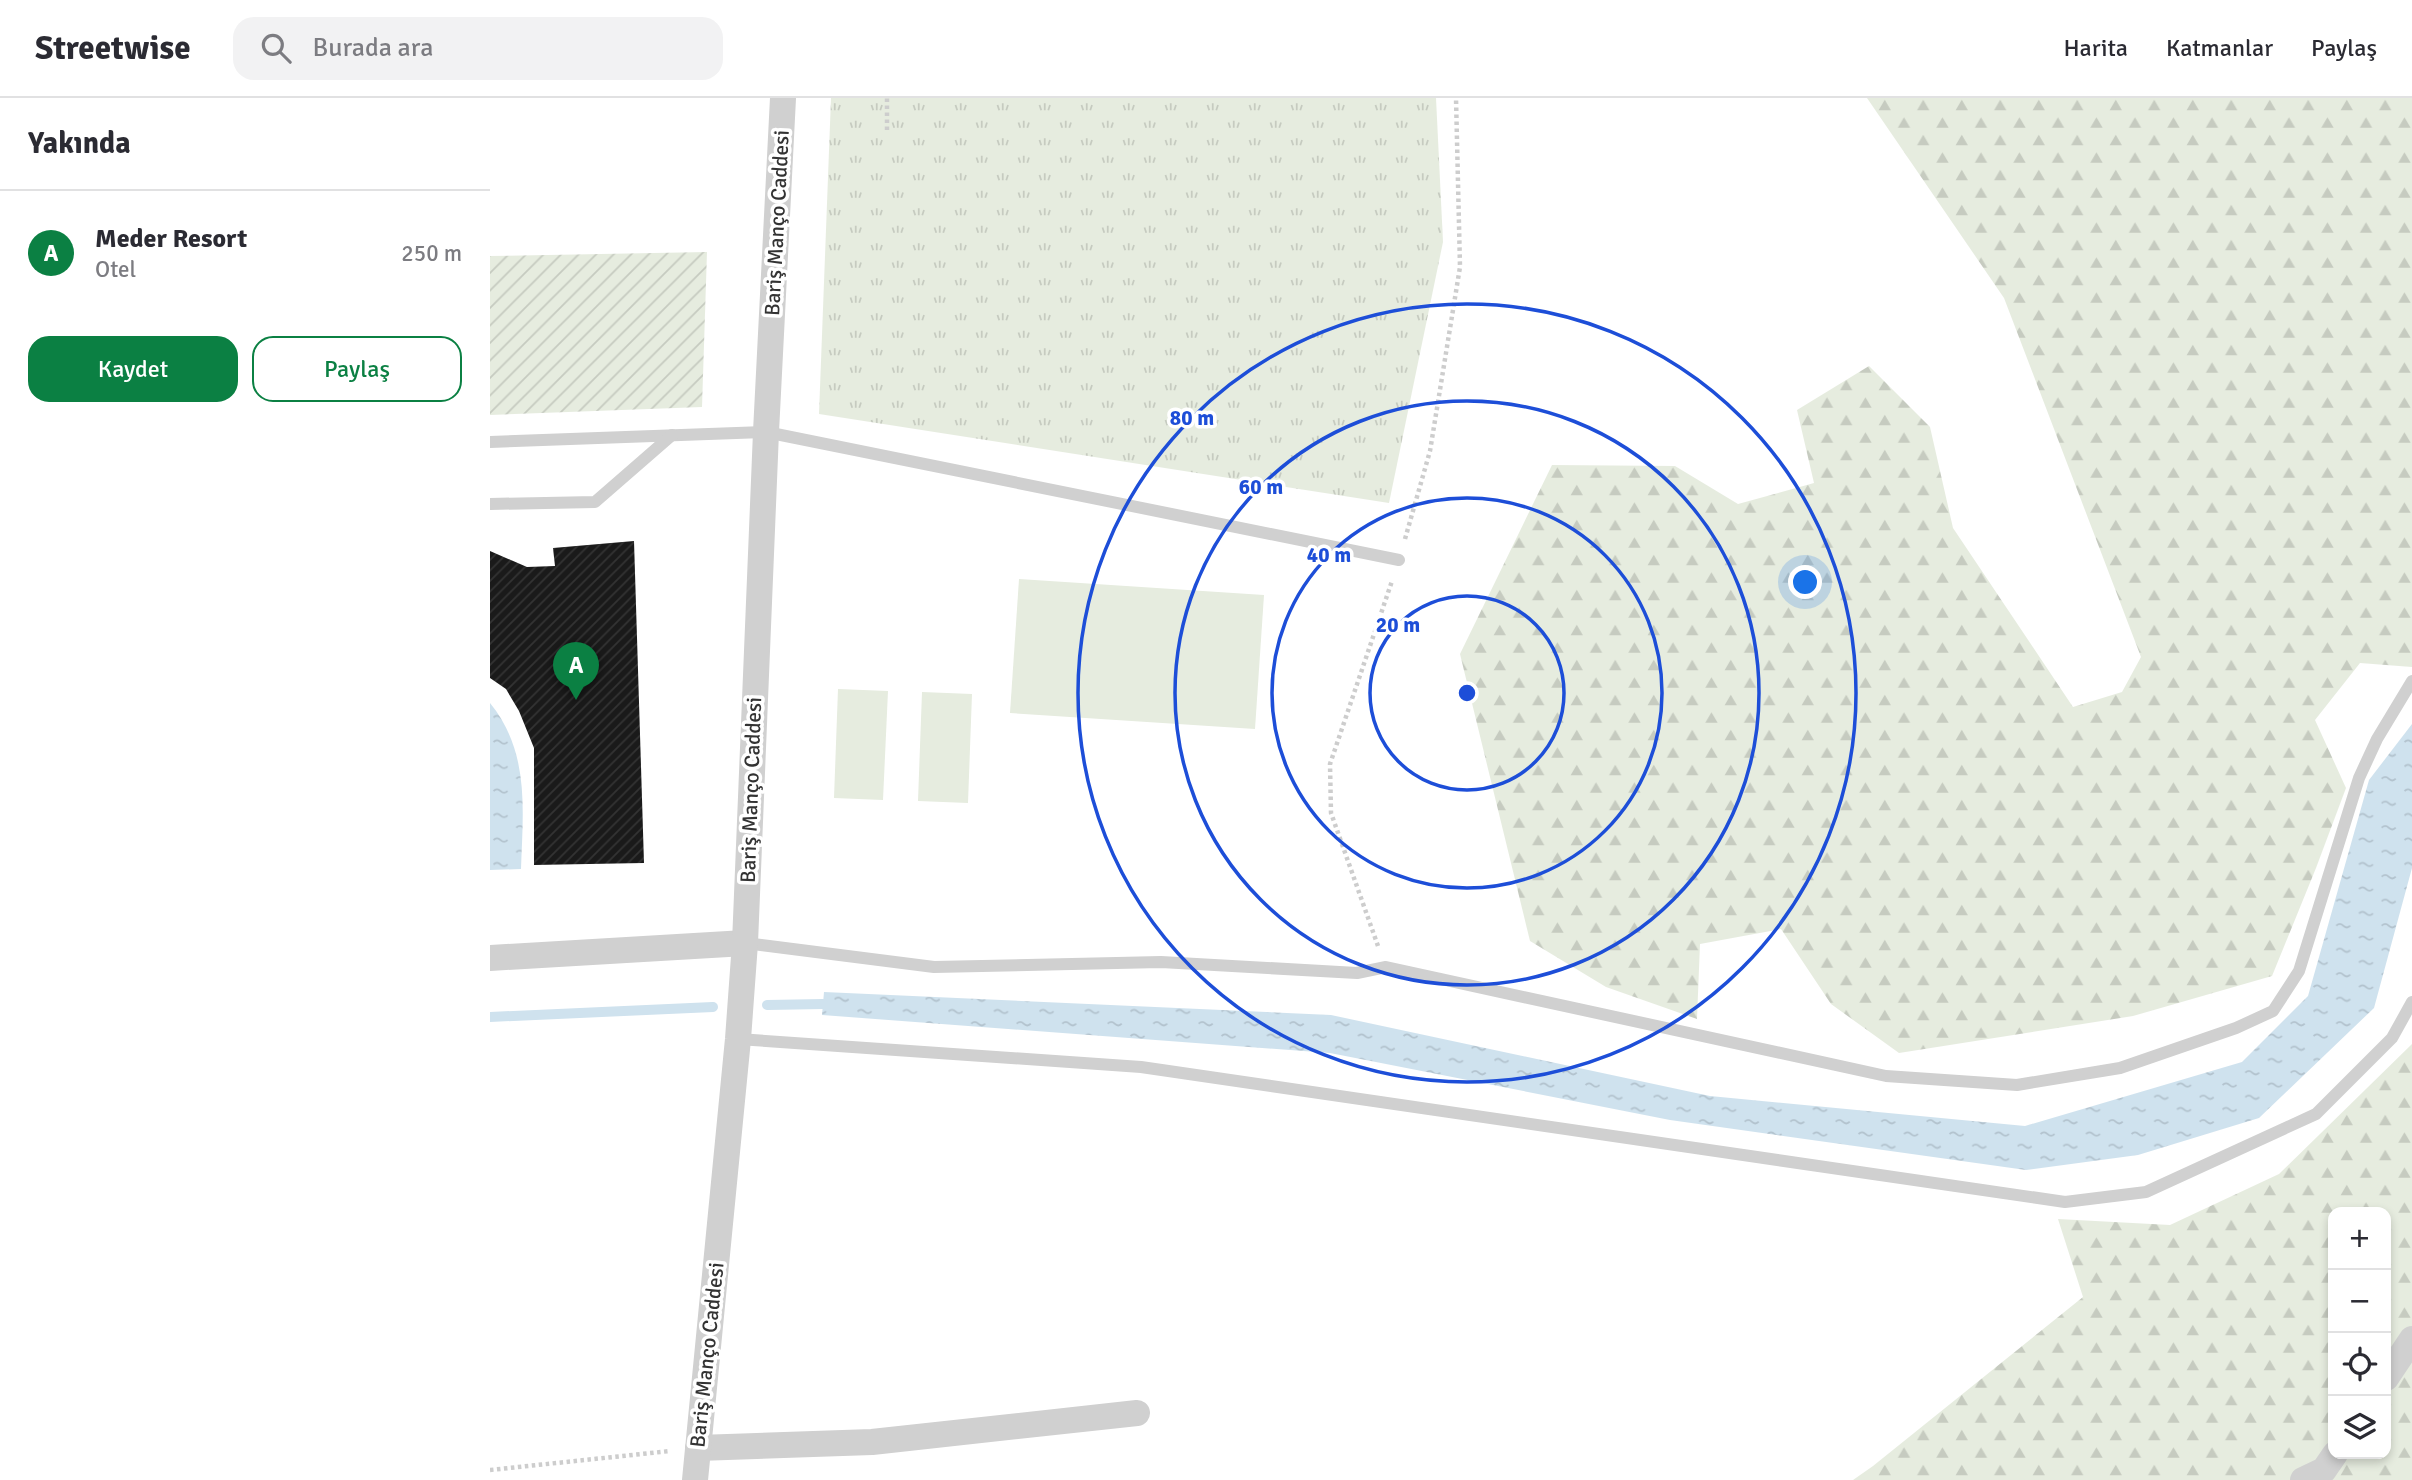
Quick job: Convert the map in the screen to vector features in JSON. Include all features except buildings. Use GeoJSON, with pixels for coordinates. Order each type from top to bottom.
{"type":"FeatureCollection","features":[{"type":"Feature","properties":{"kind":"street","name":"Bariş Manço Caddesi"},"geometry":{"type":"LineString","coordinates":[[695,1480],[745,943],[783,98]]}},
{"type":"Feature","properties":{"kind":"street"},"geometry":{"type":"LineString","coordinates":[[490,958],[745,943]]}},
{"type":"Feature","properties":{"kind":"street"},"geometry":{"type":"LineString","coordinates":[[2391,1370],[2412,1339]]}},
{"type":"Feature","properties":{"kind":"street"},"geometry":{"type":"LineString","coordinates":[[698,1448],[872,1442],[1137,1413]]}},
{"type":"Feature","properties":{"kind":"street"},"geometry":{"type":"LineString","coordinates":[[2304,1480],[2324,1470],[2332,1459]]}},
{"type":"Feature","properties":{"kind":"lane"},"geometry":{"type":"LineString","coordinates":[[490,442],[766,432],[1399,560]]}},
{"type":"Feature","properties":{"kind":"lane"},"geometry":{"type":"LineString","coordinates":[[490,504],[594,502],[672,435]]}},
{"type":"Feature","properties":{"kind":"lane"},"geometry":{"type":"LineString","coordinates":[[745,943],[934,967],[1161,962],[1357,974],[1386,967],[1886,1076],[2017,1084],[2120,1068],[2236,1028],[2273,1011],[2299,971],[2359,778],[2377,739],[2412,681]]}},
{"type":"Feature","properties":{"kind":"lane"},"geometry":{"type":"LineString","coordinates":[[738,1039],[1141,1067],[2065,1202],[2146,1192],[2316,1114],[2392,1038],[2412,1002]]}},
{"type":"Feature","properties":{"kind":"path"},"geometry":{"type":"LineString","coordinates":[[887,98],[887,130]]}},
{"type":"Feature","properties":{"kind":"path"},"geometry":{"type":"LineString","coordinates":[[490,1470],[698,1448]]}},
{"type":"Feature","properties":{"kind":"green space"},"geometry":{"type":"Polygon","coordinates":[[[831,98],[1436,98],[1443,242],[1389,503],[819,414],[831,98]]]}},
{"type":"Feature","properties":{"kind":"green space"},"geometry":{"type":"Polygon","coordinates":[[[1867,98],[2412,98],[2412,667],[2360,663],[2315,720],[2346,788],[2272,976],[2133,1016],[1899,1053],[1831,1004],[1781,929],[1700,944],[1697,1019],[1606,987],[1530,941],[1460,654],[1552,465],[1675,466],[1738,504],[1814,483],[1797,410],[1869,366],[1930,427],[1953,528],[2073,707],[2122,692],[2141,657],[2004,298],[1867,98]]]}},
{"type":"Feature","properties":{"kind":"green space"},"geometry":{"type":"Polygon","coordinates":[[[707,252],[702,407],[490,415],[490,256],[707,252]]]}},
{"type":"Feature","properties":{"kind":"green space"},"geometry":{"type":"Polygon","coordinates":[[[1019,579],[1264,595],[1255,729],[1010,713],[1019,579]]]}},
{"type":"Feature","properties":{"kind":"green space"},"geometry":{"type":"Polygon","coordinates":[[[838,689],[888,691],[883,800],[834,798],[838,689]]]}},
{"type":"Feature","properties":{"kind":"green space"},"geometry":{"type":"Polygon","coordinates":[[[922,692],[972,694],[968,803],[918,801],[922,692]]]}},
{"type":"Feature","properties":{"kind":"green space"},"geometry":{"type":"Polygon","coordinates":[[[2412,1044],[2412,1480],[1853,1480],[2083,1297],[2058,1219],[2170,1225],[2279,1174],[2412,1044]]]}},
{"type":"Feature","properties":{"kind":"water"},"geometry":{"type":"Polygon","coordinates":[[[490,703],[503,722],[518,762],[523,803],[521,869],[490,870],[490,703]]]}},
{"type":"Feature","properties":{"kind":"water"},"geometry":{"type":"Polygon","coordinates":[[[2412,724],[2412,868],[2374,1008],[2259,1118],[2138,1155],[2026,1170],[1670,1120],[1330,1053],[822,1015],[824,992],[1331,1015],[1710,1096],[2025,1126],[2242,1062],[2308,996],[2369,780],[2412,724]]]}},
{"type":"Feature","properties":{"kind":"waterway"},"geometry":{"type":"LineString","coordinates":[[767,1005],[823,1004]]}},
{"type":"Feature","properties":{"kind":"waterway"},"geometry":{"type":"LineString","coordinates":[[490,1017],[713,1007]]}},
{"type":"Feature","properties":{"kind":"place","name":"Meder Resort"},"geometry":{"type":"Point","coordinates":[576,700]}}]}
